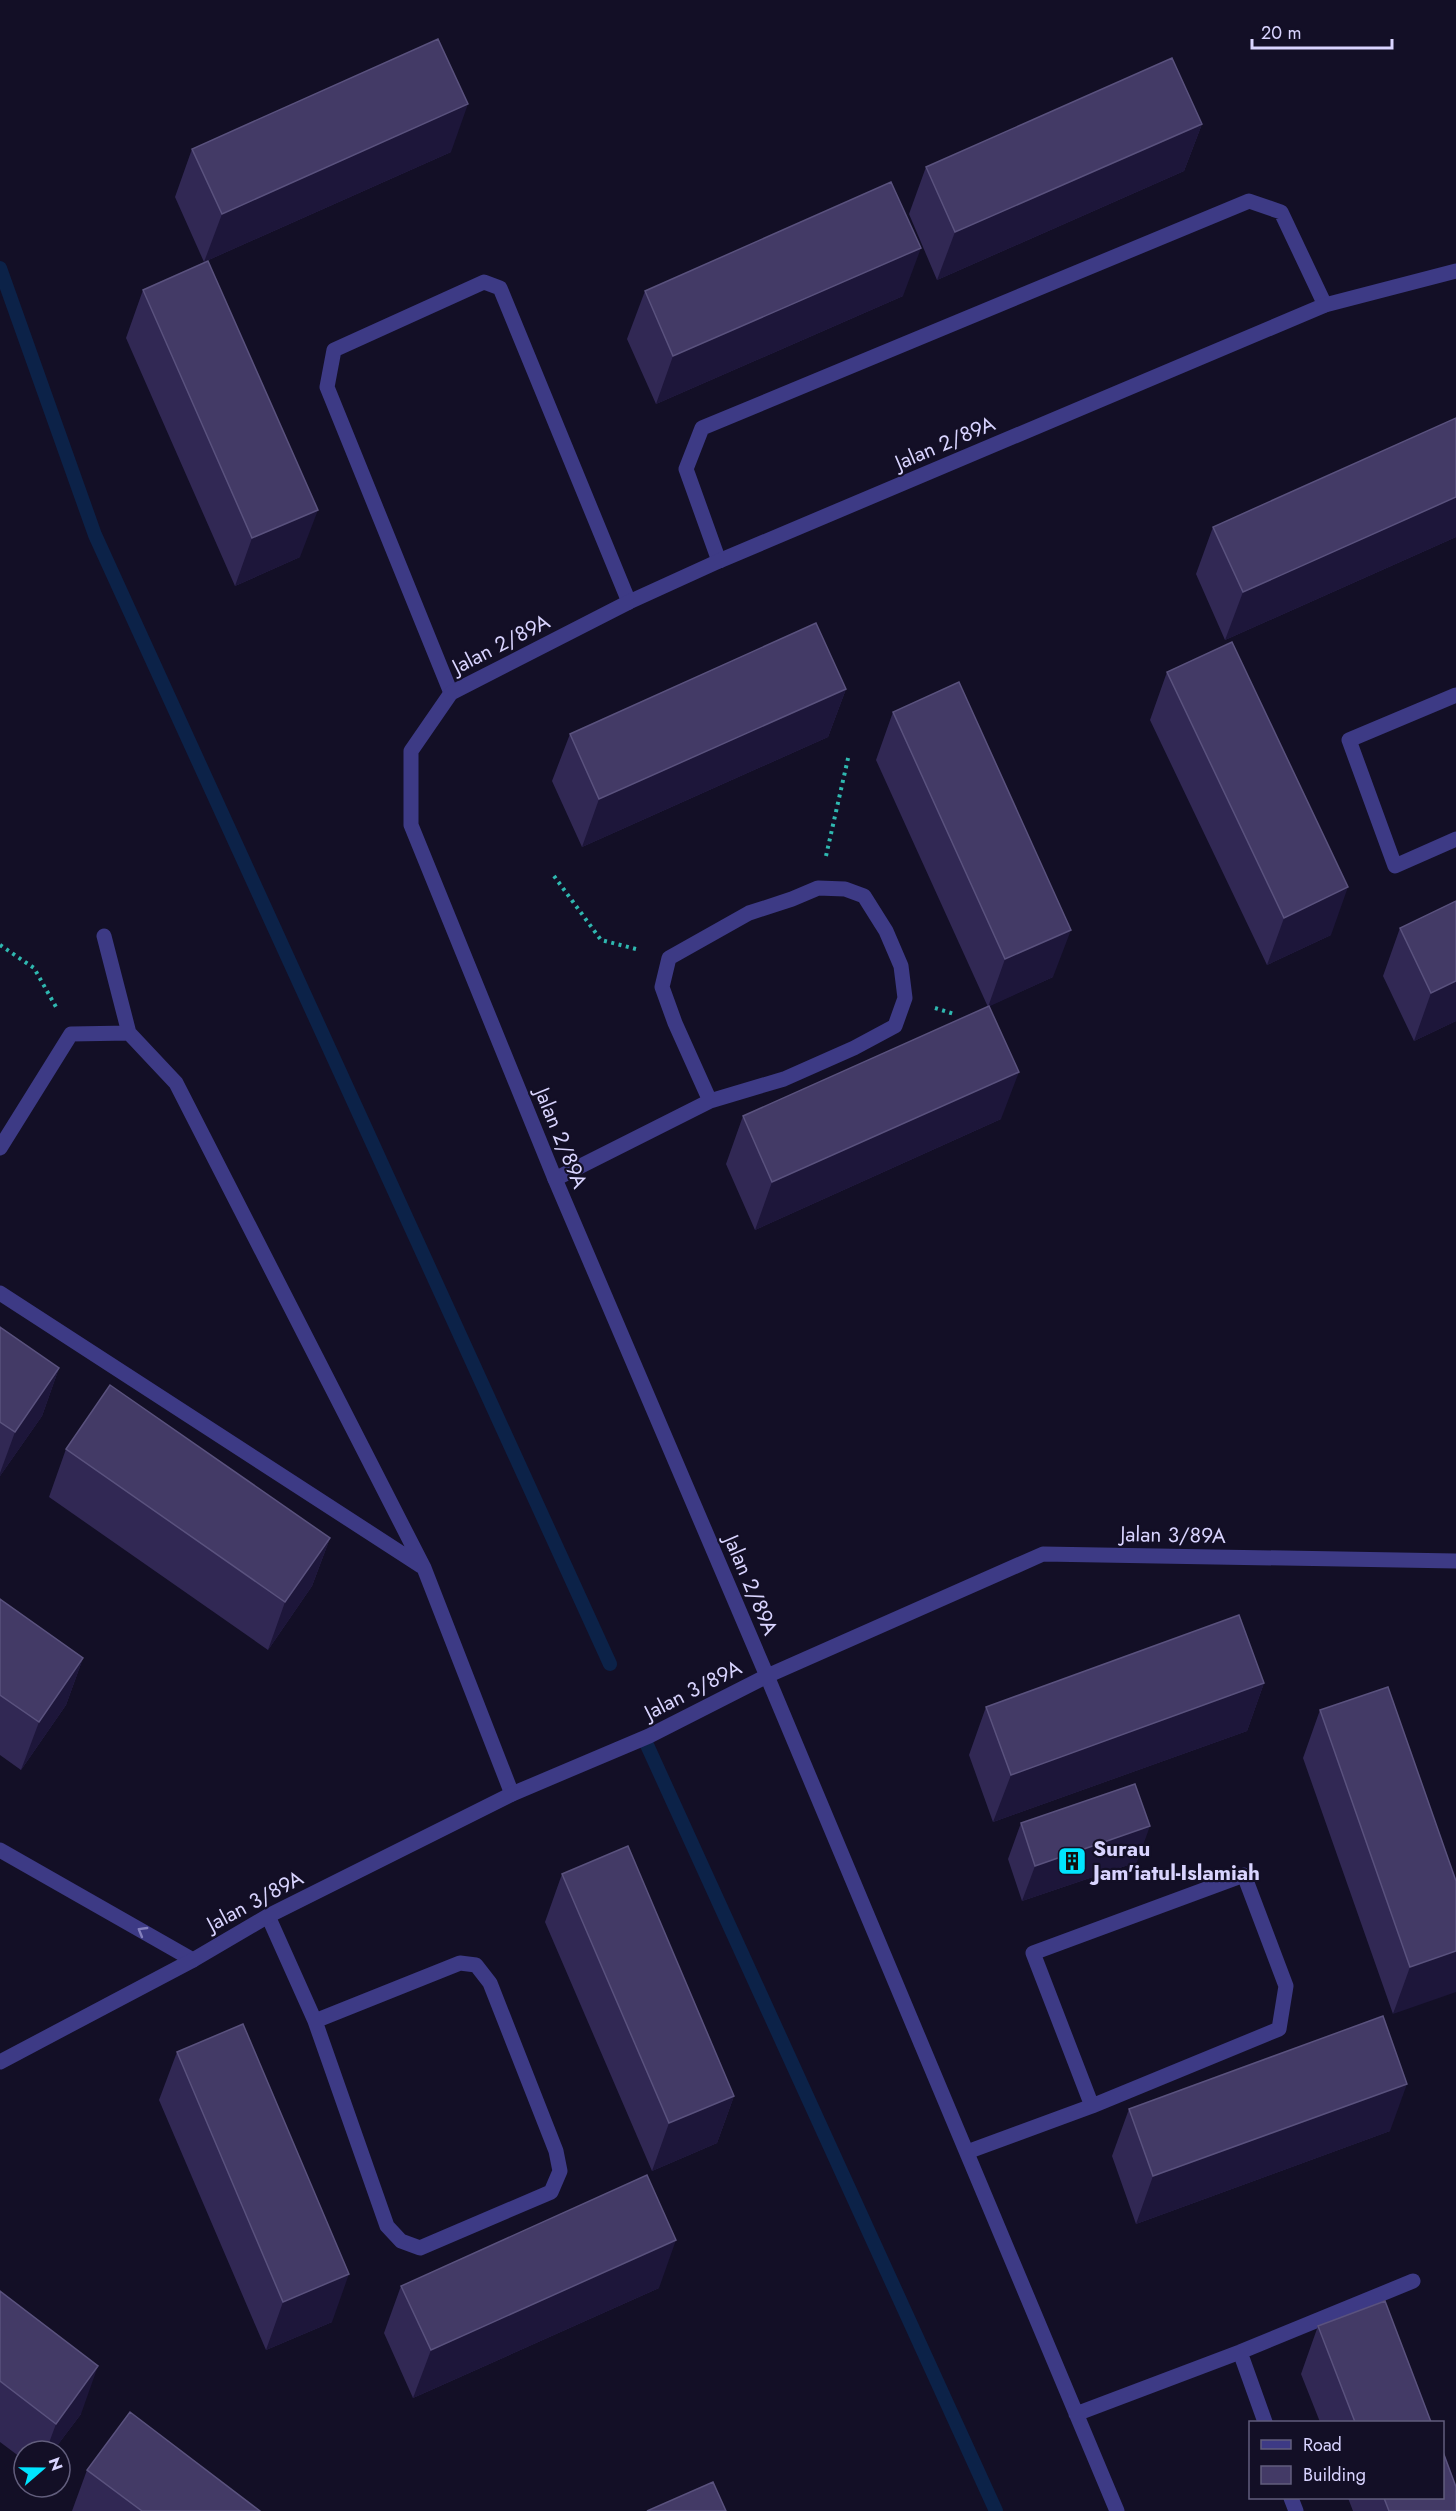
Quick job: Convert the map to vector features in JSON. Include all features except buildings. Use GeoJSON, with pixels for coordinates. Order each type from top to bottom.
{"type":"FeatureCollection","features":[{"type":"Feature","properties":{"kind":"street"},"geometry":{"type":"LineString","coordinates":[[719,561],[686,469],[702,428],[1249,201],[1281,212],[1324,305]]}},
{"type":"Feature","properties":{"kind":"street","name":"Jalan 2/89A"},"geometry":{"type":"LineString","coordinates":[[1117,2511],[767,1676],[555,1179],[411,825],[411,751],[451,693],[629,602],[719,561],[1324,305],[1456,271]]}},
{"type":"Feature","properties":{"kind":"street"},"geometry":{"type":"LineString","coordinates":[[451,693],[327,387],[334,351],[484,282],[500,288],[629,602]]}},
{"type":"Feature","properties":{"kind":"street"},"geometry":{"type":"LineString","coordinates":[[1456,695],[1349,740],[1395,866],[1456,839]]}},
{"type":"Feature","properties":{"kind":"street"},"geometry":{"type":"LineString","coordinates":[[555,1179],[710,1101],[784,1079],[854,1048],[895,1026],[905,998],[901,966],[886,931],[864,896],[845,889],[818,888],[749,913],[669,958],[662,987],[675,1023],[710,1101]]}},
{"type":"Feature","properties":{"kind":"street"},"geometry":{"type":"LineString","coordinates":[[104,936],[129,1033],[176,1083],[424,1568],[512,1794]]}},
{"type":"Feature","properties":{"kind":"street"},"geometry":{"type":"LineString","coordinates":[[0,1148],[71,1034],[129,1033]]}},
{"type":"Feature","properties":{"kind":"street"},"geometry":{"type":"LineString","coordinates":[[0,1293],[424,1568]]}},
{"type":"Feature","properties":{"kind":"street","name":"Jalan 3/89A"},"geometry":{"type":"LineString","coordinates":[[0,2062],[193,1960],[268,1916],[512,1794],[648,1736],[767,1676],[1043,1554],[1456,1561]]}},
{"type":"Feature","properties":{"kind":"street"},"geometry":{"type":"LineString","coordinates":[[0,1850],[193,1960]]}},
{"type":"Feature","properties":{"kind":"street"},"geometry":{"type":"LineString","coordinates":[[966,2152],[1092,2106],[1279,2029],[1286,1986],[1244,1875],[1033,1953],[1092,2106]]}},
{"type":"Feature","properties":{"kind":"street"},"geometry":{"type":"LineString","coordinates":[[268,1916],[315,2021],[387,2226],[401,2241],[420,2248],[551,2192],[560,2171],[556,2151],[490,1983],[476,1965],[460,1963],[315,2021]]}},
{"type":"Feature","properties":{"kind":"street"},"geometry":{"type":"LineString","coordinates":[[1076,2414],[1240,2352],[1413,2281]]}},
{"type":"Feature","properties":{"kind":"street"},"geometry":{"type":"LineString","coordinates":[[1240,2352],[1265,2421]]}},
{"type":"Feature","properties":{"kind":"path"},"geometry":{"type":"LineString","coordinates":[[818,888],[849,754]]}},
{"type":"Feature","properties":{"kind":"path"},"geometry":{"type":"LineString","coordinates":[[554,876],[601,940],[669,958]]}},
{"type":"Feature","properties":{"kind":"path"},"geometry":{"type":"LineString","coordinates":[[0,945],[34,968],[71,1034]]}},
{"type":"Feature","properties":{"kind":"waterway"},"geometry":{"type":"LineString","coordinates":[[0,268],[95,535],[610,1664]]}},
{"type":"Feature","properties":{"kind":"waterway"},"geometry":{"type":"LineString","coordinates":[[647,1745],[996,2511]]}},
{"type":"Feature","properties":{"kind":"place","name":"Surau Jam'iatul-Islamiah"},"geometry":{"type":"Point","coordinates":[1072,1861]}}]}
